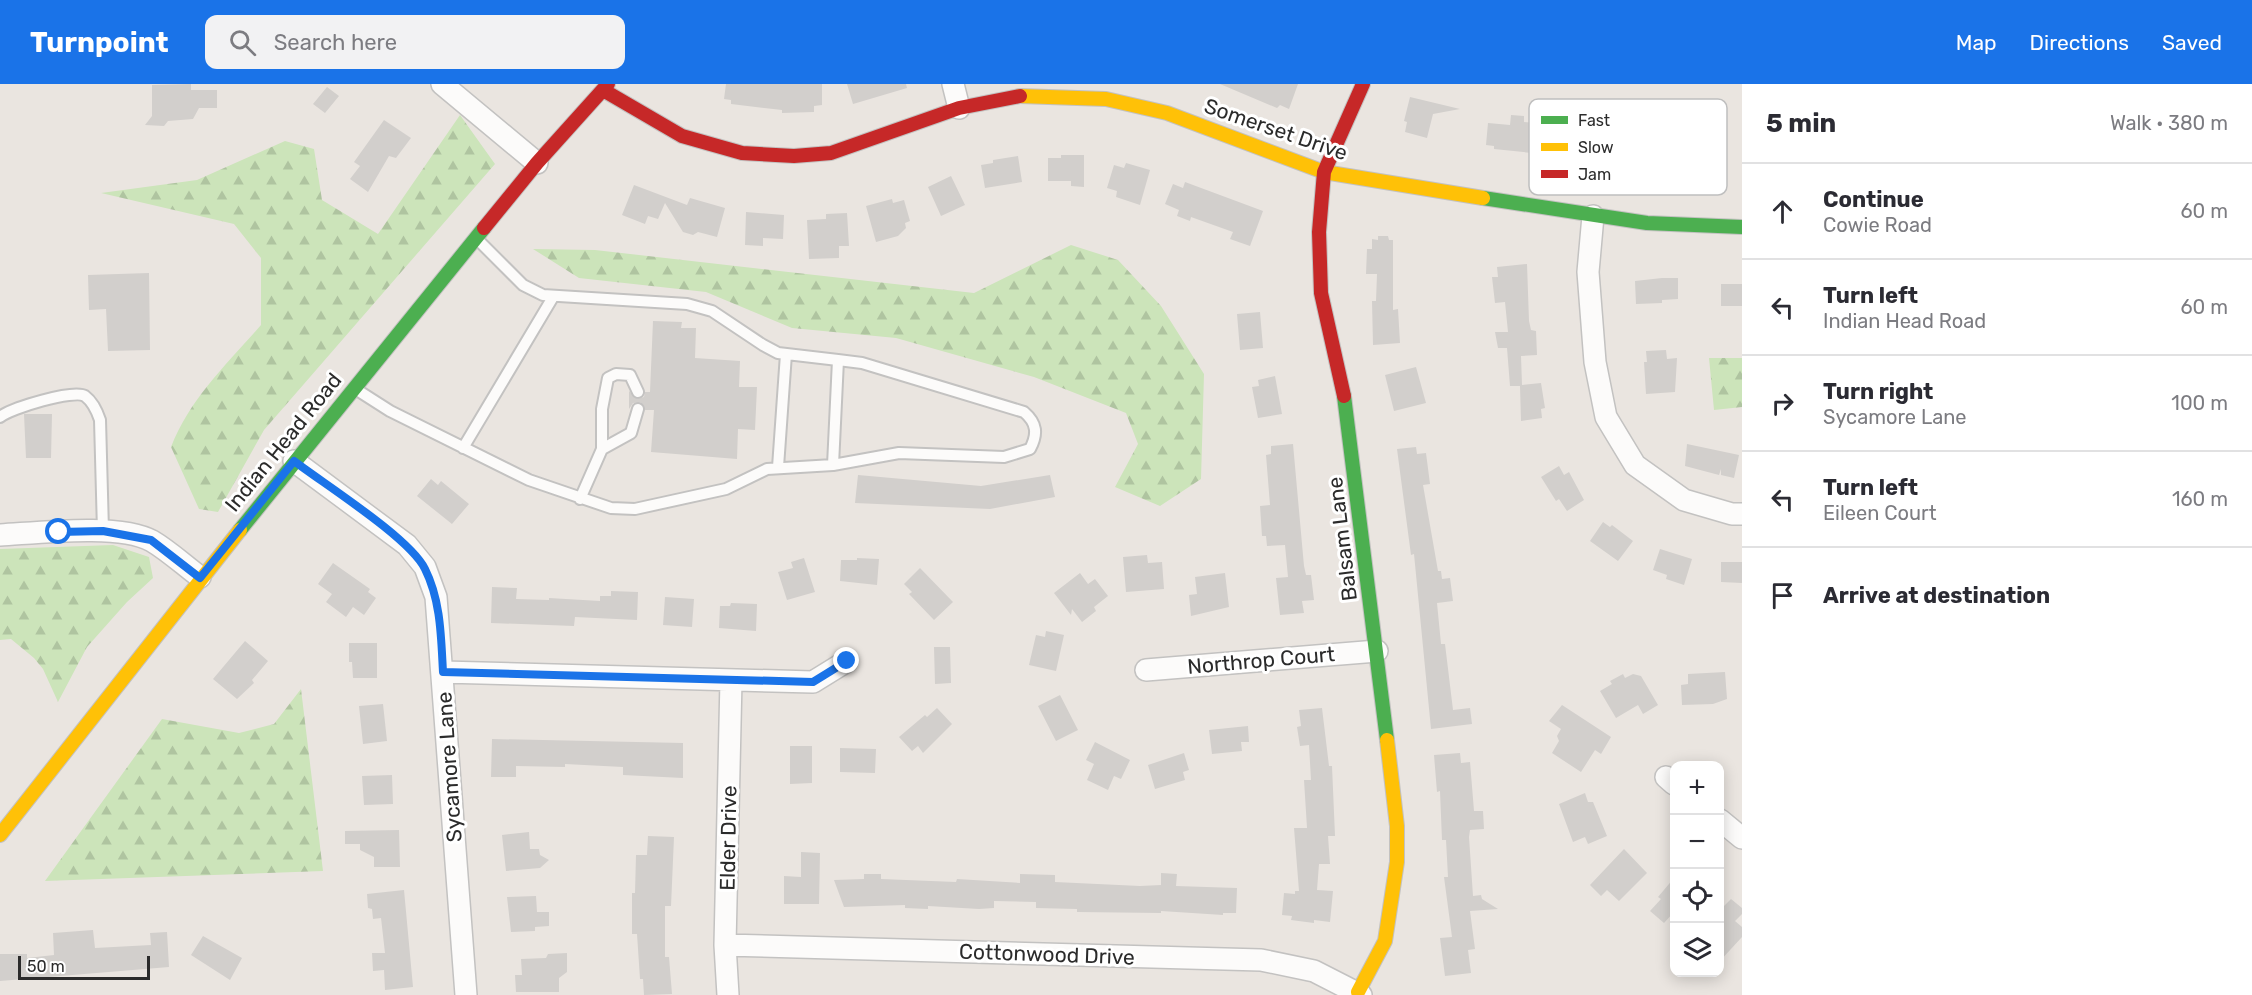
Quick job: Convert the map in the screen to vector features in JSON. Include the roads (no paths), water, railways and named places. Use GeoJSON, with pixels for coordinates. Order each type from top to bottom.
{"type":"FeatureCollection","features":[{"type":"Feature","properties":{"kind":"street"},"geometry":{"type":"LineString","coordinates":[[442,84],[537,163]]}},
{"type":"Feature","properties":{"kind":"street"},"geometry":{"type":"LineString","coordinates":[[953,84],[959,108]]}},
{"type":"Feature","properties":{"kind":"street","name":"Balsam Lane"},"geometry":{"type":"LineString","coordinates":[[1360,993],[1385,940],[1397,862],[1397,826],[1349,416],[1321,293],[1319,232],[1324,172],[1363,84]]}},
{"type":"Feature","properties":{"kind":"street","name":"Indian Head Road"},"geometry":{"type":"LineString","coordinates":[[0,835],[294,461],[537,163],[606,87]]}},
{"type":"Feature","properties":{"kind":"street","name":"Somerset Drive"},"geometry":{"type":"LineString","coordinates":[[606,87],[682,136],[742,153],[794,156],[831,153],[959,108],[1013,96],[1050,95],[1106,99],[1167,113],[1324,172],[1593,216],[1647,223],[1742,227]]}},
{"type":"Feature","properties":{"kind":"street"},"geometry":{"type":"LineString","coordinates":[[1593,216],[1588,272],[1595,362],[1606,417],[1635,465],[1684,500],[1732,514],[1742,514]]}},
{"type":"Feature","properties":{"kind":"street","name":"Sycamore Lane"},"geometry":{"type":"LineString","coordinates":[[294,461],[406,545],[424,567],[436,597],[466,995]]}},
{"type":"Feature","properties":{"kind":"street"},"geometry":{"type":"LineString","coordinates":[[0,534],[103,531],[151,540],[200,578]]}},
{"type":"Feature","properties":{"kind":"street","name":"Northrop Court"},"geometry":{"type":"LineString","coordinates":[[1146,670],[1377,651]]}},
{"type":"Feature","properties":{"kind":"street"},"geometry":{"type":"LineString","coordinates":[[443,672],[813,682],[847,661]]}},
{"type":"Feature","properties":{"kind":"street","name":"Elder Drive"},"geometry":{"type":"LineString","coordinates":[[728,995],[725,945],[730,680]]}},
{"type":"Feature","properties":{"kind":"street"},"geometry":{"type":"LineString","coordinates":[[1724,824],[1742,838]]}},
{"type":"Feature","properties":{"kind":"street","name":"Cottonwood Drive"},"geometry":{"type":"LineString","coordinates":[[725,945],[1261,960],[1314,971],[1360,993]]}},
{"type":"Feature","properties":{"kind":"lane"},"geometry":{"type":"LineString","coordinates":[[354,388],[390,411],[530,480],[610,508],[635,508],[726,489],[767,469],[778,467],[832,465],[899,453],[1004,457],[1030,449],[1036,433],[1032,419],[1024,412],[862,363],[786,354],[763,345],[712,311],[687,304],[553,297],[523,285],[476,238]]}},
{"type":"Feature","properties":{"kind":"lane"},"geometry":{"type":"LineString","coordinates":[[463,448],[553,297]]}},
{"type":"Feature","properties":{"kind":"lane"},"geometry":{"type":"LineString","coordinates":[[778,467],[786,354]]}},
{"type":"Feature","properties":{"kind":"lane"},"geometry":{"type":"LineString","coordinates":[[832,465],[838,360]]}},
{"type":"Feature","properties":{"kind":"lane"},"geometry":{"type":"LineString","coordinates":[[580,499],[602,449],[602,409],[608,378],[616,374],[630,375],[638,392]]}},
{"type":"Feature","properties":{"kind":"lane"},"geometry":{"type":"LineString","coordinates":[[0,417],[71,394],[84,396],[93,404],[100,420],[103,531]]}},
{"type":"Feature","properties":{"kind":"lane"},"geometry":{"type":"LineString","coordinates":[[602,449],[631,433],[638,409]]}}]}
